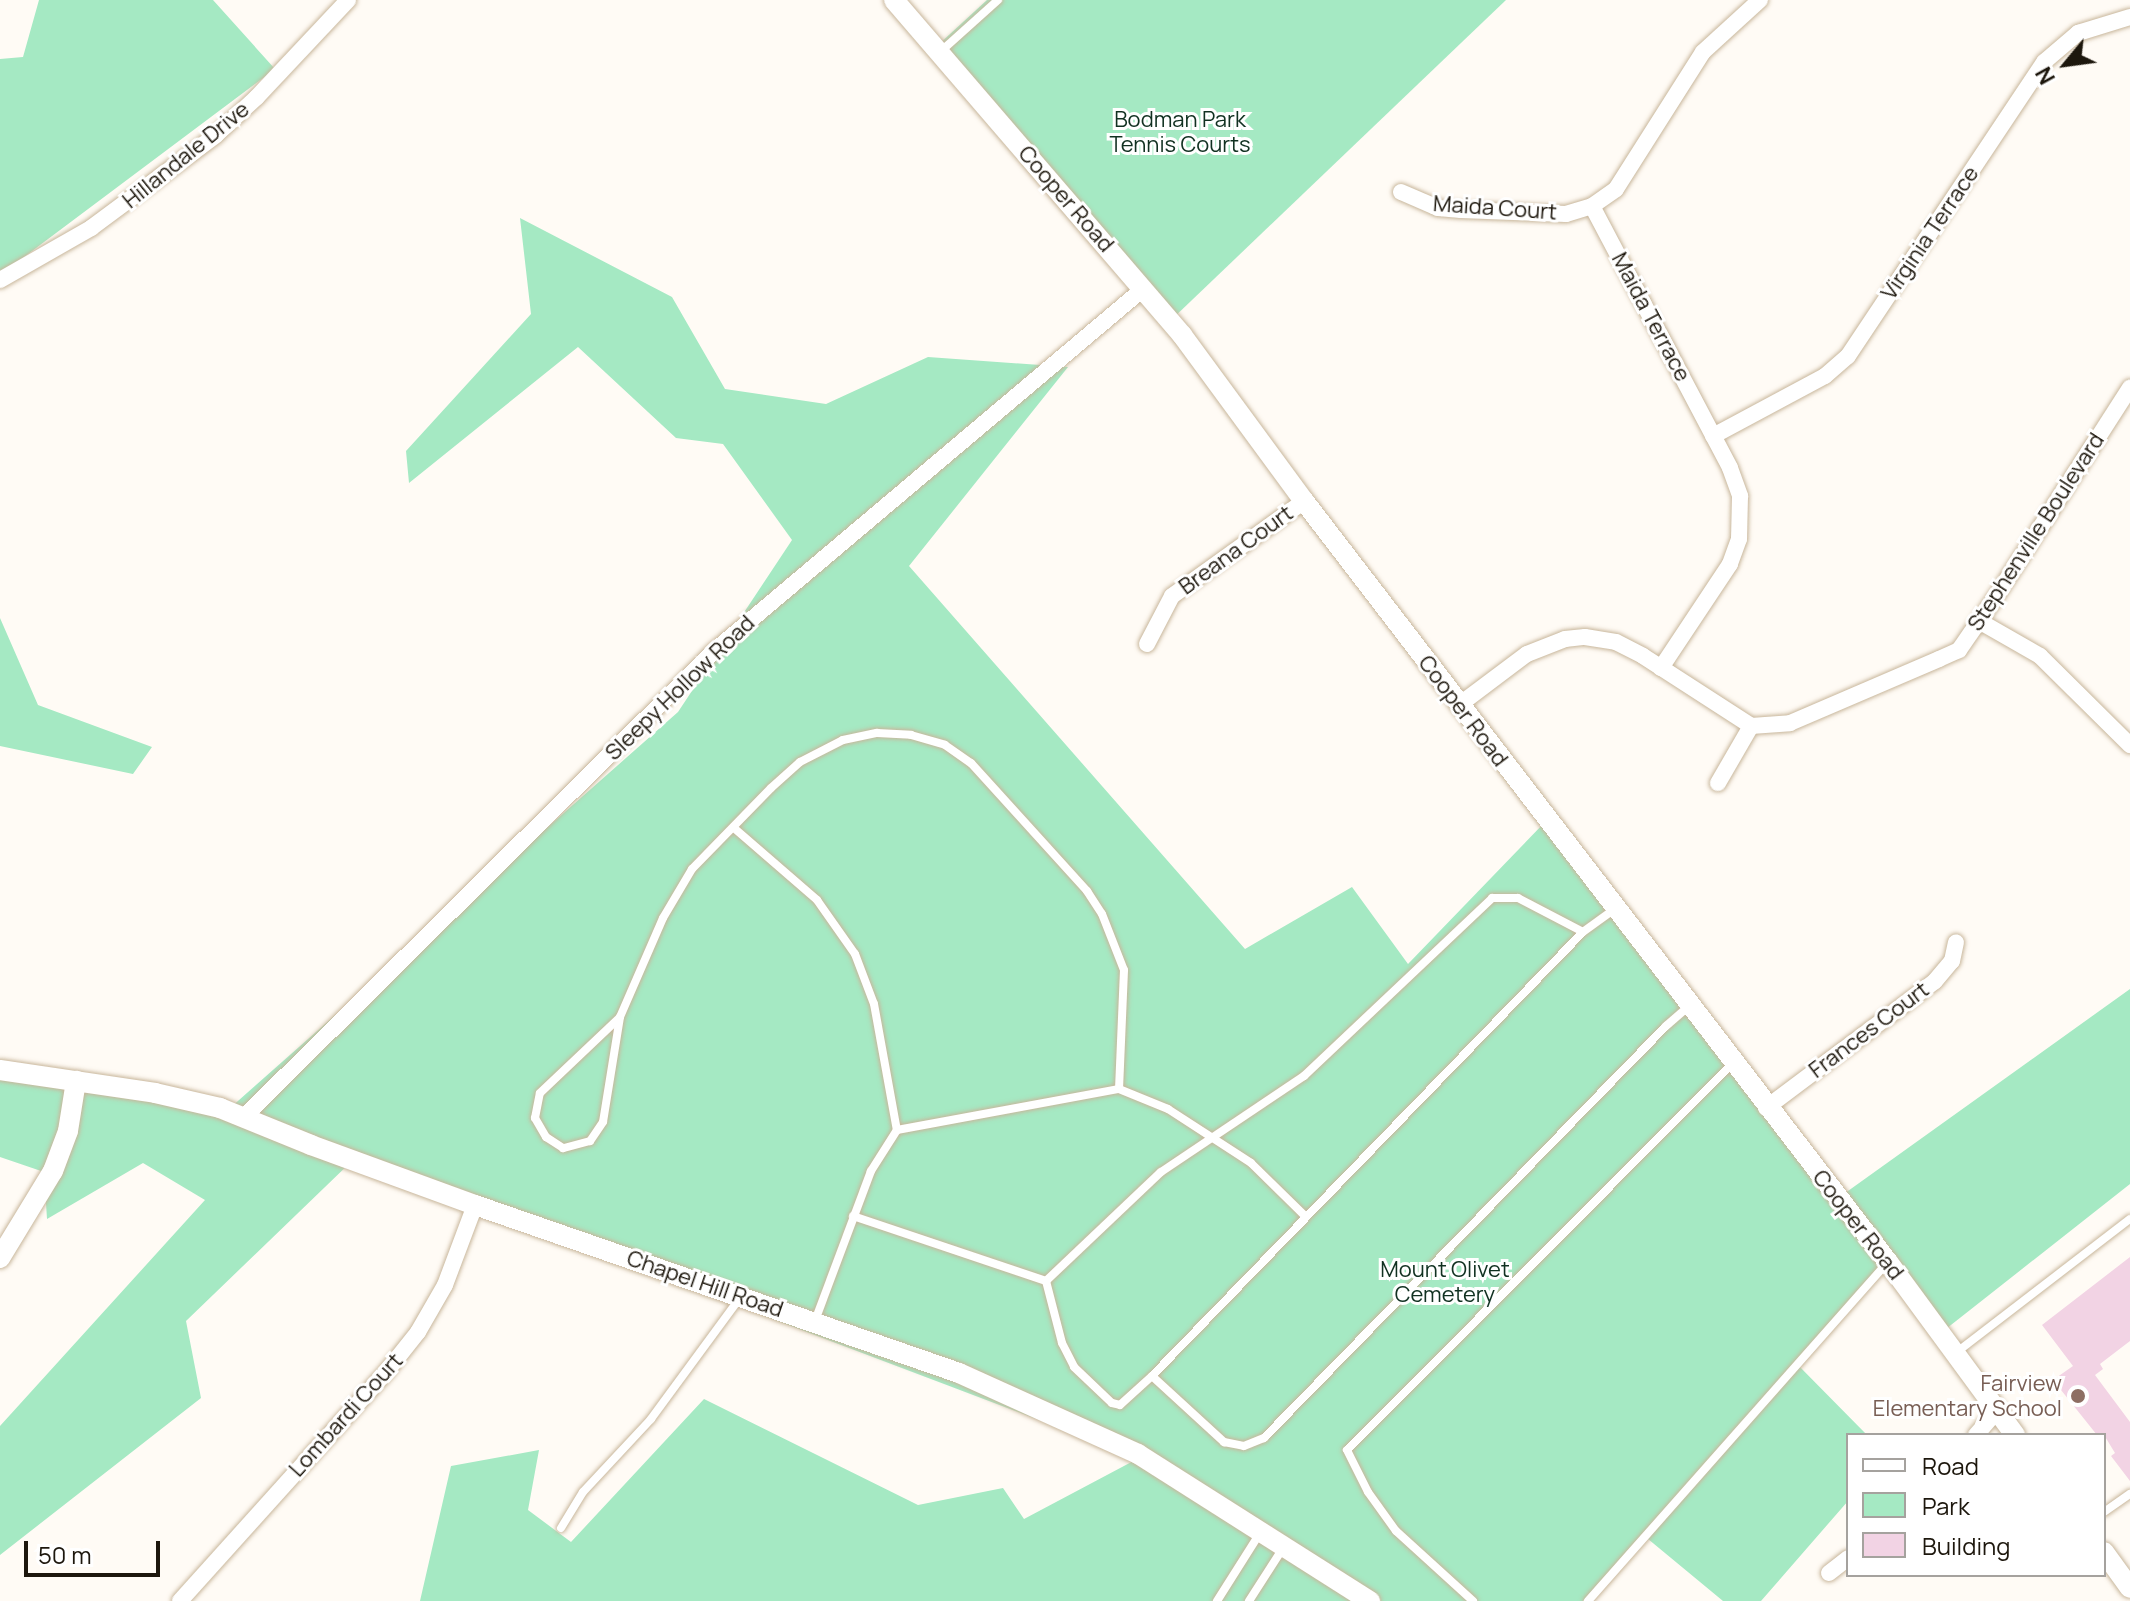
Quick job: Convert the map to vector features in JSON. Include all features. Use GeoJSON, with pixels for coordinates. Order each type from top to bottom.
{"type":"FeatureCollection","features":[{"type":"Feature","properties":{"kind":"street","name":"Hillandale Drive"},"geometry":{"type":"LineString","coordinates":[[0,280],[91,228],[216,135],[257,97],[348,0]]}},
{"type":"Feature","properties":{"kind":"street","name":"Cooper Road"},"geometry":{"type":"LineString","coordinates":[[894,0],[1143,289],[1254,430],[1304,501],[1732,1064],[1888,1262],[2014,1433]]}},
{"type":"Feature","properties":{"kind":"street"},"geometry":{"type":"LineString","coordinates":[[1592,206],[1616,189],[1703,52],[1760,0]]}},
{"type":"Feature","properties":{"kind":"street","name":"Virginia Terrace"},"geometry":{"type":"LineString","coordinates":[[1713,436],[1825,376],[1848,356],[2044,62],[2078,33],[2130,17]]}},
{"type":"Feature","properties":{"kind":"street","name":"Maida Court"},"geometry":{"type":"LineString","coordinates":[[1401,192],[1438,208],[1461,210],[1566,214],[1592,206]]}},
{"type":"Feature","properties":{"kind":"street","name":"Maida Terrace"},"geometry":{"type":"LineString","coordinates":[[1592,206],[1730,468],[1740,496],[1739,539],[1730,564],[1661,668]]}},
{"type":"Feature","properties":{"kind":"street","name":"Sleepy Hollow Road"},"geometry":{"type":"LineString","coordinates":[[244,1117],[714,651],[1143,289]]}},
{"type":"Feature","properties":{"kind":"street","name":"Stephenville Boulevard"},"geometry":{"type":"LineString","coordinates":[[1751,726],[1790,723],[1959,650],[2130,388]]}},
{"type":"Feature","properties":{"kind":"street","name":"Breana Court"},"geometry":{"type":"LineString","coordinates":[[1147,644],[1172,596],[1304,501]]}},
{"type":"Feature","properties":{"kind":"street"},"geometry":{"type":"LineString","coordinates":[[1979,621],[2040,656],[2130,745]]}},
{"type":"Feature","properties":{"kind":"street"},"geometry":{"type":"LineString","coordinates":[[1459,705],[1527,654],[1565,639],[1585,637],[1616,642],[1751,726],[1718,783]]}},
{"type":"Feature","properties":{"kind":"street","name":"Frances Court"},"geometry":{"type":"LineString","coordinates":[[1766,1108],[1935,981],[1952,961],[1956,942]]}},
{"type":"Feature","properties":{"kind":"street","name":"Chapel Hill Road"},"geometry":{"type":"LineString","coordinates":[[0,1070],[168,1096],[244,1117],[475,1205],[959,1373],[1138,1454],[1370,1601]]}},
{"type":"Feature","properties":{"kind":"street"},"geometry":{"type":"LineString","coordinates":[[0,1258],[53,1171],[68,1131],[76,1081]]}},
{"type":"Feature","properties":{"kind":"street","name":"Lombardi Court"},"geometry":{"type":"LineString","coordinates":[[180,1601],[387,1371],[418,1332],[445,1285],[475,1205]]}},
{"type":"Feature","properties":{"kind":"street"},"geometry":{"type":"LineString","coordinates":[[1978,1433],[1997,1411]]}},
{"type":"Feature","properties":{"kind":"street"},"geometry":{"type":"LineString","coordinates":[[2106,1555],[2130,1588]]}},
{"type":"Feature","properties":{"kind":"street"},"geometry":{"type":"LineString","coordinates":[[1829,1573],[1846,1560]]}},
{"type":"Feature","properties":{"kind":"lane"},"geometry":{"type":"LineString","coordinates":[[940,53],[998,0]]}},
{"type":"Feature","properties":{"kind":"lane"},"geometry":{"type":"LineString","coordinates":[[620,1017],[540,1093],[535,1118],[546,1137],[563,1148],[590,1141],[603,1122],[620,1017],[663,918],[692,869],[800,762],[843,740],[877,733],[911,735],[936,740],[956,752],[1087,891],[1102,914],[1124,970],[1119,1089]]}},
{"type":"Feature","properties":{"kind":"lane"},"geometry":{"type":"LineString","coordinates":[[734,828],[817,900],[855,954],[874,1004],[897,1130],[871,1171],[815,1322]]}},
{"type":"Feature","properties":{"kind":"lane"},"geometry":{"type":"LineString","coordinates":[[1046,1281],[1142,1187],[1304,1076],[1492,898],[1518,898],[1583,932]]}},
{"type":"Feature","properties":{"kind":"lane"},"geometry":{"type":"LineString","coordinates":[[1046,1281],[1062,1343],[1074,1367],[1112,1403],[1120,1405],[1152,1376],[1583,932],[1615,909]]}},
{"type":"Feature","properties":{"kind":"lane"},"geometry":{"type":"LineString","coordinates":[[1152,1376],[1224,1442],[1244,1446],[1264,1438],[1689,1006]]}},
{"type":"Feature","properties":{"kind":"lane"},"geometry":{"type":"LineString","coordinates":[[1473,1601],[1396,1531],[1368,1492],[1347,1450],[1732,1064]]}},
{"type":"Feature","properties":{"kind":"lane"},"geometry":{"type":"LineString","coordinates":[[897,1130],[1119,1089],[1168,1109],[1251,1163],[1306,1217]]}},
{"type":"Feature","properties":{"kind":"lane"},"geometry":{"type":"LineString","coordinates":[[853,1216],[1046,1281]]}},
{"type":"Feature","properties":{"kind":"lane"},"geometry":{"type":"LineString","coordinates":[[1956,1352],[2130,1219]]}},
{"type":"Feature","properties":{"kind":"lane"},"geometry":{"type":"LineString","coordinates":[[1588,1601],[1888,1262]]}},
{"type":"Feature","properties":{"kind":"lane"},"geometry":{"type":"LineString","coordinates":[[561,1528],[583,1492],[651,1419],[731,1315],[741,1296]]}},
{"type":"Feature","properties":{"kind":"lane"},"geometry":{"type":"LineString","coordinates":[[2106,1511],[2130,1494]]}},
{"type":"Feature","properties":{"kind":"lane"},"geometry":{"type":"LineString","coordinates":[[1217,1601],[1260,1532]]}},
{"type":"Feature","properties":{"kind":"lane"},"geometry":{"type":"LineString","coordinates":[[1249,1601],[1283,1547]]}},
{"type":"Feature","properties":{"kind":"green space"},"geometry":{"type":"Polygon","coordinates":[[[39,0],[213,0],[275,69],[0,275],[0,59],[23,57],[39,0]]]}},
{"type":"Feature","properties":{"kind":"green space","name":"Bodman Park Tennis Courts"},"geometry":{"type":"Polygon","coordinates":[[[987,0],[1506,0],[1169,322],[937,46],[987,0]]]}},
{"type":"Feature","properties":{"kind":"green space","name":"Mount Olivet Cemetery"},"geometry":{"type":"Polygon","coordinates":[[[520,218],[672,297],[725,389],[826,404],[928,357],[1068,367],[909,566],[1245,949],[1352,887],[1408,964],[1545,822],[1834,1201],[2130,989],[2130,1184],[1937,1336],[1883,1264],[1795,1362],[1865,1433],[1846,1433],[1846,1503],[1761,1601],[1723,1601],[1642,1534],[1583,1601],[420,1601],[451,1466],[539,1450],[528,1510],[571,1542],[704,1399],[918,1505],[1003,1488],[1024,1519],[1139,1458],[353,1160],[186,1321],[201,1398],[0,1555],[0,1426],[205,1200],[143,1163],[47,1219],[44,1172],[0,1157],[0,1070],[221,1116],[678,712],[792,540],[723,444],[676,438],[578,347],[409,483],[406,451],[531,314],[520,218]]]}},
{"type":"Feature","properties":{"kind":"green space"},"geometry":{"type":"Polygon","coordinates":[[[0,618],[38,705],[152,747],[133,774],[0,746],[0,618]]]}},
{"type":"Feature","properties":{"kind":"building","name":"Fairview Elementary School"},"geometry":{"type":"Polygon","coordinates":[[[2130,1257],[2130,1341],[2100,1364],[2103,1369],[2095,1375],[2130,1422],[2130,1481],[2111,1456],[2115,1453],[2106,1433],[2095,1433],[2053,1380],[2073,1366],[2042,1325],[2130,1257]]]}},
{"type":"Feature","properties":{"kind":"place","name":"Fairview Elementary School"},"geometry":{"type":"Point","coordinates":[2078,1396]}}]}
